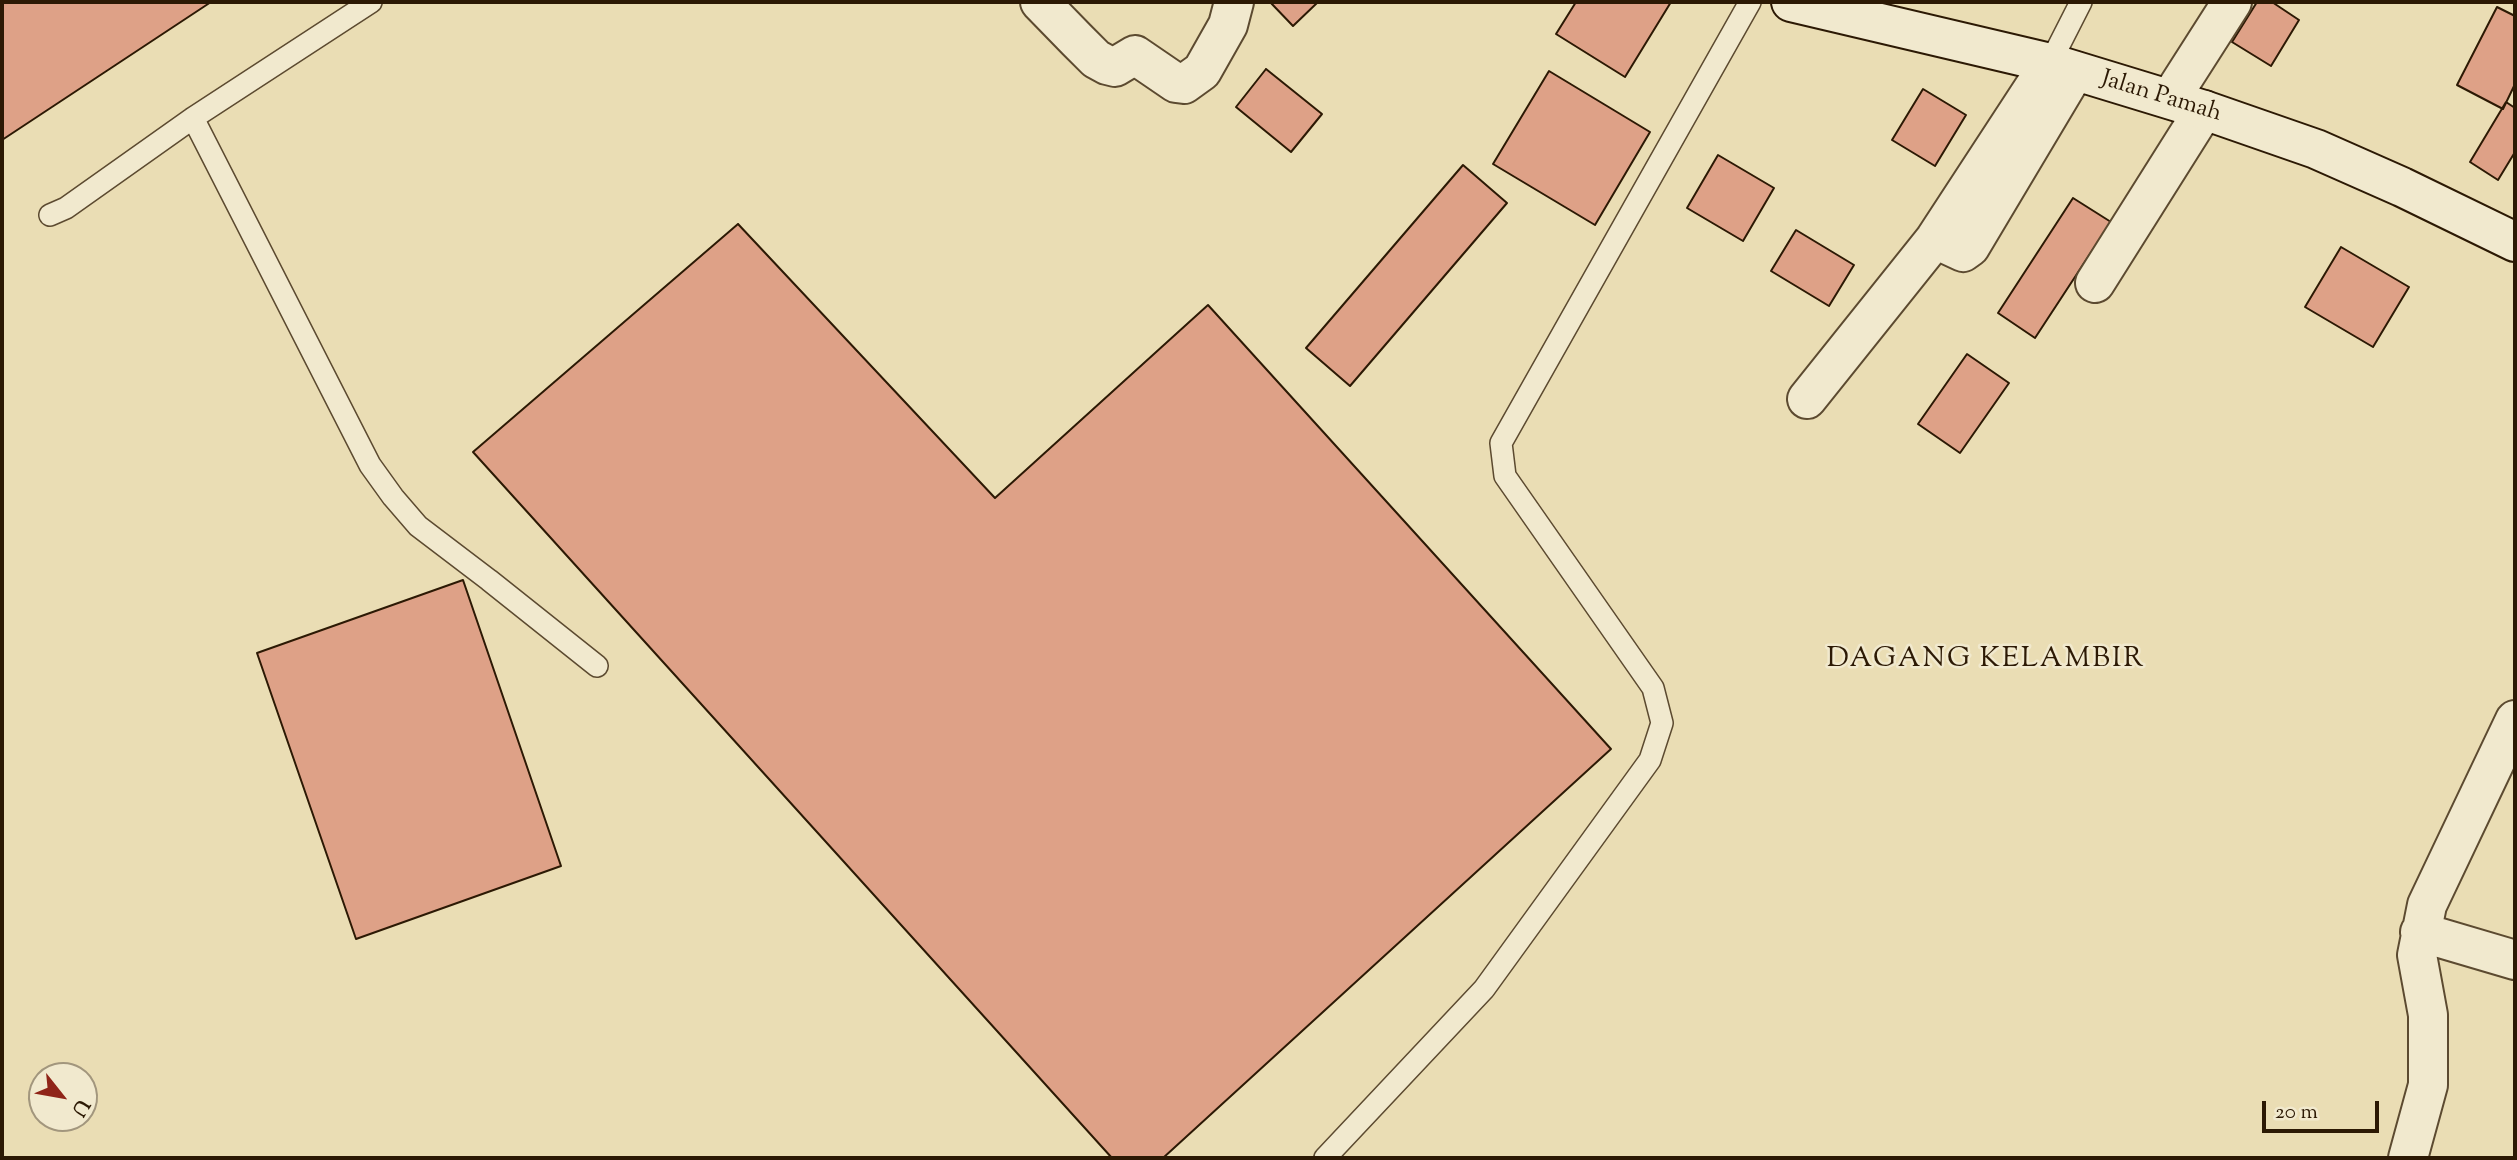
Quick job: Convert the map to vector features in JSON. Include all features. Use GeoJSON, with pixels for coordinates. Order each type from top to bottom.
{"type":"FeatureCollection","features":[{"type":"Feature","properties":{"kind":"street"},"geometry":{"type":"LineString","coordinates":[[1040,2],[1096,59],[1115,67],[1136,55],[1176,83],[1184,84],[1202,71],[1228,25],[1234,2]]}},
{"type":"Feature","properties":{"kind":"street","name":"Jalan Pamah"},"geometry":{"type":"LineString","coordinates":[[1790,2],[2062,67],[2187,104],[2316,149],[2403,187],[2515,242]]}},
{"type":"Feature","properties":{"kind":"street"},"geometry":{"type":"LineString","coordinates":[[2095,283],[2187,104],[2232,2]]}},
{"type":"Feature","properties":{"kind":"street"},"geometry":{"type":"LineString","coordinates":[[1807,399],[1935,239],[2062,67]]}},
{"type":"Feature","properties":{"kind":"street"},"geometry":{"type":"LineString","coordinates":[[2408,1158],[2428,1085],[2428,1015],[2417,955],[2420,932],[2427,905],[2515,720]]}},
{"type":"Feature","properties":{"kind":"street"},"geometry":{"type":"LineString","coordinates":[[2420,932],[2515,960]]}},
{"type":"Feature","properties":{"kind":"lane"},"geometry":{"type":"LineString","coordinates":[[50,215],[66,208],[193,118],[371,2]]}},
{"type":"Feature","properties":{"kind":"lane"},"geometry":{"type":"LineString","coordinates":[[1325,1158],[1484,989],[1650,760],[1661,723],[1653,688],[1505,476],[1502,443],[1749,2]]}},
{"type":"Feature","properties":{"kind":"lane"},"geometry":{"type":"LineString","coordinates":[[2062,67],[2081,2]]}},
{"type":"Feature","properties":{"kind":"lane"},"geometry":{"type":"LineString","coordinates":[[193,118],[370,465],[418,526],[597,666]]}},
{"type":"Feature","properties":{"kind":"building"},"geometry":{"type":"Polygon","coordinates":[[[2,2],[211,2],[2,140],[2,2]]]}},
{"type":"Feature","properties":{"kind":"building"},"geometry":{"type":"Polygon","coordinates":[[[1270,2],[1318,2],[1293,26],[1270,2]]]}},
{"type":"Feature","properties":{"kind":"building"},"geometry":{"type":"Polygon","coordinates":[[[1576,2],[1671,2],[1625,77],[1556,34],[1576,2]]]}},
{"type":"Feature","properties":{"kind":"building"},"geometry":{"type":"Polygon","coordinates":[[[2257,2],[2272,2],[2299,20],[2271,66],[2232,42],[2257,2]]]}},
{"type":"Feature","properties":{"kind":"building"},"geometry":{"type":"Polygon","coordinates":[[[2497,7],[2515,16],[2515,84],[2503,109],[2457,85],[2497,7]]]}},
{"type":"Feature","properties":{"kind":"building"},"geometry":{"type":"Polygon","coordinates":[[[1266,69],[1322,114],[1291,152],[1236,107],[1266,69]]]}},
{"type":"Feature","properties":{"kind":"building"},"geometry":{"type":"Polygon","coordinates":[[[1549,71],[1650,132],[1595,225],[1493,164],[1549,71]]]}},
{"type":"Feature","properties":{"kind":"building"},"geometry":{"type":"Polygon","coordinates":[[[1923,89],[1966,115],[1935,166],[1892,140],[1923,89]]]}},
{"type":"Feature","properties":{"kind":"building"},"geometry":{"type":"Polygon","coordinates":[[[2506,102],[2515,108],[2515,152],[2498,180],[2470,162],[2506,102]]]}},
{"type":"Feature","properties":{"kind":"building"},"geometry":{"type":"Polygon","coordinates":[[[1718,155],[1774,188],[1743,241],[1687,208],[1718,155]]]}},
{"type":"Feature","properties":{"kind":"building"},"geometry":{"type":"Polygon","coordinates":[[[1463,165],[1507,203],[1350,386],[1306,348],[1463,165]]]}},
{"type":"Feature","properties":{"kind":"building"},"geometry":{"type":"Polygon","coordinates":[[[2073,198],[2111,222],[2035,338],[1998,313],[2073,198]]]}},
{"type":"Feature","properties":{"kind":"building"},"geometry":{"type":"Polygon","coordinates":[[[738,224],[995,498],[1208,305],[1611,749],[1163,1158],[1112,1158],[473,452],[738,224]]]}},
{"type":"Feature","properties":{"kind":"building"},"geometry":{"type":"Polygon","coordinates":[[[1796,230],[1854,265],[1829,306],[1771,271],[1796,230]]]}},
{"type":"Feature","properties":{"kind":"building"},"geometry":{"type":"Polygon","coordinates":[[[2341,247],[2409,287],[2373,347],[2305,307],[2341,247]]]}},
{"type":"Feature","properties":{"kind":"building"},"geometry":{"type":"Polygon","coordinates":[[[1967,354],[2009,383],[1960,453],[1918,424],[1967,354]]]}},
{"type":"Feature","properties":{"kind":"building"},"geometry":{"type":"Polygon","coordinates":[[[463,580],[561,866],[356,939],[257,653],[463,580]]]}},
{"type":"Feature","properties":{"kind":"district","name":"DAGANG KELAMBIR"},"geometry":{"type":"Point","coordinates":[1986,661]}}]}
